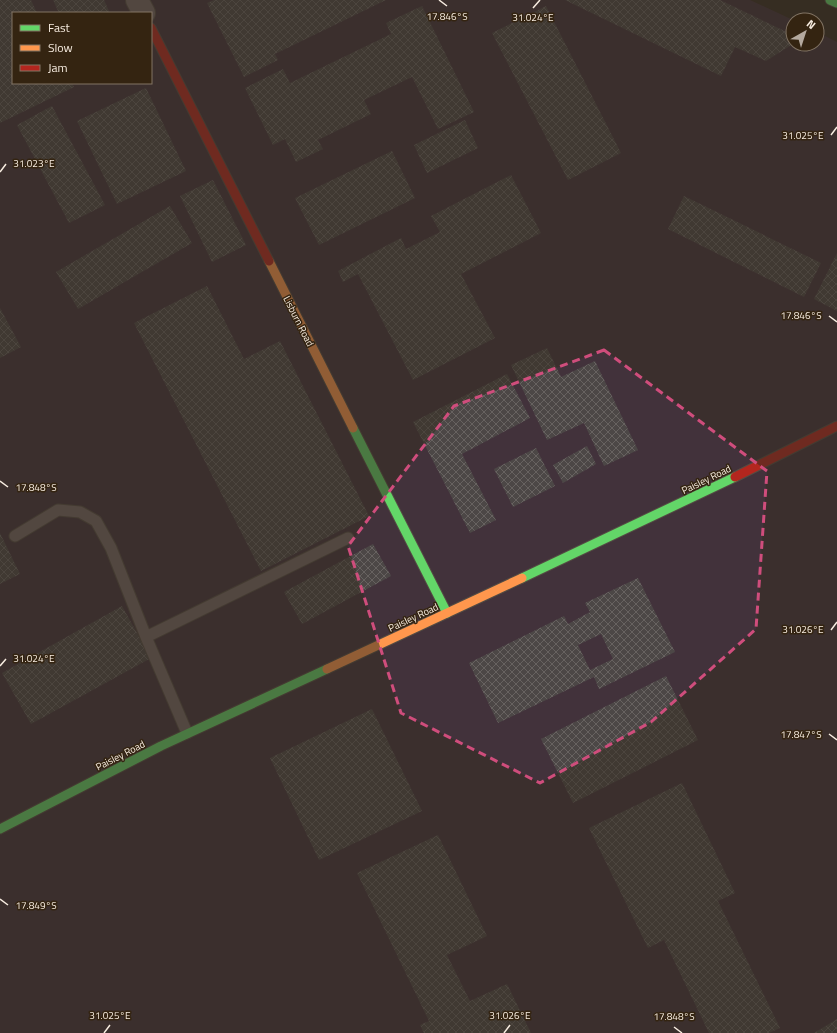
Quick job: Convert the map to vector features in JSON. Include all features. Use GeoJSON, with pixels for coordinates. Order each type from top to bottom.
{"type":"FeatureCollection","features":[{"type":"Feature","properties":{"kind":"main road"},"geometry":{"type":"LineString","coordinates":[[830,0],[837,3]]}},
{"type":"Feature","properties":{"kind":"main road","name":"Lisburn Road"},"geometry":{"type":"LineString","coordinates":[[152,30],[447,614]]}},
{"type":"Feature","properties":{"kind":"main road","name":"Paisley Road"},"geometry":{"type":"LineString","coordinates":[[0,829],[187,733],[447,614],[696,496],[837,426]]}},
{"type":"Feature","properties":{"kind":"street"},"geometry":{"type":"LineString","coordinates":[[137,0],[143,12]]}},
{"type":"Feature","properties":{"kind":"lane"},"geometry":{"type":"LineString","coordinates":[[15,536],[58,510],[80,512],[96,521],[111,548],[146,637],[187,733]]}},
{"type":"Feature","properties":{"kind":"lane"},"geometry":{"type":"LineString","coordinates":[[146,637],[348,538]]}},
{"type":"Feature","properties":{"kind":"highlighted area"},"geometry":{"type":"Polygon","coordinates":[[[604,350],[767,471],[756,629],[651,722],[540,783],[401,713],[348,546],[454,406],[604,350]]]}},
{"type":"Feature","properties":{"kind":"shaded area"},"geometry":{"type":"Polygon","coordinates":[[[0,0],[750,0],[785,16],[785,52],[825,52],[825,36],[837,42],[837,1033],[0,1033],[0,0]]]}},
{"type":"Feature","properties":{"kind":"building"},"geometry":{"type":"Polygon","coordinates":[[[0,0],[31,0],[37,12],[12,12],[12,84],[72,84],[74,87],[0,123],[0,0]]]}},
{"type":"Feature","properties":{"kind":"building"},"geometry":{"type":"Polygon","coordinates":[[[53,0],[104,0],[109,11],[108,12],[59,12],[53,0]]]}},
{"type":"Feature","properties":{"kind":"building"},"geometry":{"type":"Polygon","coordinates":[[[214,0],[386,0],[275,54],[278,60],[244,77],[207,3],[214,0]]]}},
{"type":"Feature","properties":{"kind":"building"},"geometry":{"type":"Polygon","coordinates":[[[565,0],[720,0],[785,31],[785,49],[766,61],[735,47],[721,76],[565,0]]]}},
{"type":"Feature","properties":{"kind":"building"},"geometry":{"type":"Polygon","coordinates":[[[422,6],[474,112],[438,129],[412,77],[364,100],[371,114],[318,140],[323,149],[296,162],[285,139],[273,145],[245,88],[283,69],[290,83],[391,34],[386,23],[422,6]]]}},
{"type":"Feature","properties":{"kind":"building"},"geometry":{"type":"Polygon","coordinates":[[[546,6],[621,153],[568,180],[492,33],[546,6]]]}},
{"type":"Feature","properties":{"kind":"building"},"geometry":{"type":"Polygon","coordinates":[[[146,88],[186,171],[117,204],[77,121],[146,88]]]}},
{"type":"Feature","properties":{"kind":"building"},"geometry":{"type":"Polygon","coordinates":[[[52,106],[105,205],[69,223],[17,125],[52,106]]]}},
{"type":"Feature","properties":{"kind":"building"},"geometry":{"type":"Polygon","coordinates":[[[465,120],[478,148],[427,173],[414,145],[465,120]]]}},
{"type":"Feature","properties":{"kind":"building"},"geometry":{"type":"Polygon","coordinates":[[[392,151],[415,198],[319,245],[295,198],[392,151]]]}},
{"type":"Feature","properties":{"kind":"building"},"geometry":{"type":"Polygon","coordinates":[[[511,175],[541,233],[461,274],[495,338],[413,380],[358,274],[343,282],[338,271],[401,238],[406,249],[440,232],[431,216],[511,175]]]}},
{"type":"Feature","properties":{"kind":"building"},"geometry":{"type":"Polygon","coordinates":[[[213,180],[246,245],[212,262],[180,196],[213,180]]]}},
{"type":"Feature","properties":{"kind":"building"},"geometry":{"type":"Polygon","coordinates":[[[684,196],[821,263],[804,297],[668,229],[684,196]]]}},
{"type":"Feature","properties":{"kind":"building"},"geometry":{"type":"Polygon","coordinates":[[[170,206],[192,243],[78,309],[56,272],[170,206]]]}},
{"type":"Feature","properties":{"kind":"building"},"geometry":{"type":"Polygon","coordinates":[[[837,253],[837,311],[814,299],[837,253]]]}},
{"type":"Feature","properties":{"kind":"building"},"geometry":{"type":"Polygon","coordinates":[[[207,286],[244,359],[280,341],[369,516],[261,571],[134,323],[207,286]]]}},
{"type":"Feature","properties":{"kind":"building"},"geometry":{"type":"Polygon","coordinates":[[[0,308],[21,347],[0,358],[0,308]]]}},
{"type":"Feature","properties":{"kind":"building"},"geometry":{"type":"Polygon","coordinates":[[[547,348],[561,377],[595,361],[638,450],[604,466],[584,423],[547,440],[511,365],[547,348]]]}},
{"type":"Feature","properties":{"kind":"building"},"geometry":{"type":"Polygon","coordinates":[[[507,374],[530,418],[462,454],[496,520],[470,533],[413,422],[507,374]]]}},
{"type":"Feature","properties":{"kind":"building"},"geometry":{"type":"Polygon","coordinates":[[[587,446],[596,464],[563,483],[553,465],[587,446]]]}},
{"type":"Feature","properties":{"kind":"building"},"geometry":{"type":"Polygon","coordinates":[[[536,448],[555,486],[513,507],[494,469],[536,448]]]}},
{"type":"Feature","properties":{"kind":"building"},"geometry":{"type":"Polygon","coordinates":[[[0,533],[20,574],[0,584],[0,533]]]}},
{"type":"Feature","properties":{"kind":"building"},"geometry":{"type":"Polygon","coordinates":[[[373,544],[391,576],[302,624],[284,592],[373,544]]]}},
{"type":"Feature","properties":{"kind":"building"},"geometry":{"type":"Polygon","coordinates":[[[638,578],[675,652],[599,689],[594,677],[498,723],[469,663],[564,616],[568,624],[590,612],[585,603],[638,578]],[[601,634],[578,645],[590,670],[613,659],[601,634]]]}},
{"type":"Feature","properties":{"kind":"building"},"geometry":{"type":"Polygon","coordinates":[[[122,606],[151,658],[31,724],[2,673],[122,606]]]}},
{"type":"Feature","properties":{"kind":"building"},"geometry":{"type":"Polygon","coordinates":[[[666,676],[698,740],[573,803],[541,739],[666,676]]]}},
{"type":"Feature","properties":{"kind":"building"},"geometry":{"type":"Polygon","coordinates":[[[372,709],[422,811],[319,860],[270,758],[372,709]]]}},
{"type":"Feature","properties":{"kind":"building"},"geometry":{"type":"Polygon","coordinates":[[[682,783],[735,893],[718,901],[780,1028],[769,1033],[709,1033],[664,940],[648,948],[589,828],[682,783]]]}},
{"type":"Feature","properties":{"kind":"building"},"geometry":{"type":"Polygon","coordinates":[[[438,835],[487,936],[447,955],[470,1001],[507,984],[531,1033],[424,1033],[420,1025],[429,1021],[357,873],[438,835]]]}},
{"type":"Feature","properties":{"kind":"building"},"geometry":{"type":"Polygon","coordinates":[[[837,1019],[837,1033],[814,1033],[837,1019]]]}},
{"type":"Feature","properties":{"kind":"traffic: fast"},"geometry":{"type":"LineString","coordinates":[[830,0],[837,3]]}},
{"type":"Feature","properties":{"kind":"traffic: fast"},"geometry":{"type":"LineString","coordinates":[[353,428],[447,613]]}},
{"type":"Feature","properties":{"kind":"traffic: fast"},"geometry":{"type":"LineString","coordinates":[[522,578],[735,477]]}},
{"type":"Feature","properties":{"kind":"traffic: fast"},"geometry":{"type":"LineString","coordinates":[[0,829],[161,746],[327,669]]}},
{"type":"Feature","properties":{"kind":"traffic: slow"},"geometry":{"type":"LineString","coordinates":[[269,261],[353,428]]}},
{"type":"Feature","properties":{"kind":"traffic: slow"},"geometry":{"type":"LineString","coordinates":[[327,669],[522,578]]}},
{"type":"Feature","properties":{"kind":"traffic: jam"},"geometry":{"type":"LineString","coordinates":[[152,30],[269,261]]}},
{"type":"Feature","properties":{"kind":"traffic: jam"},"geometry":{"type":"LineString","coordinates":[[735,477],[837,426]]}}]}
